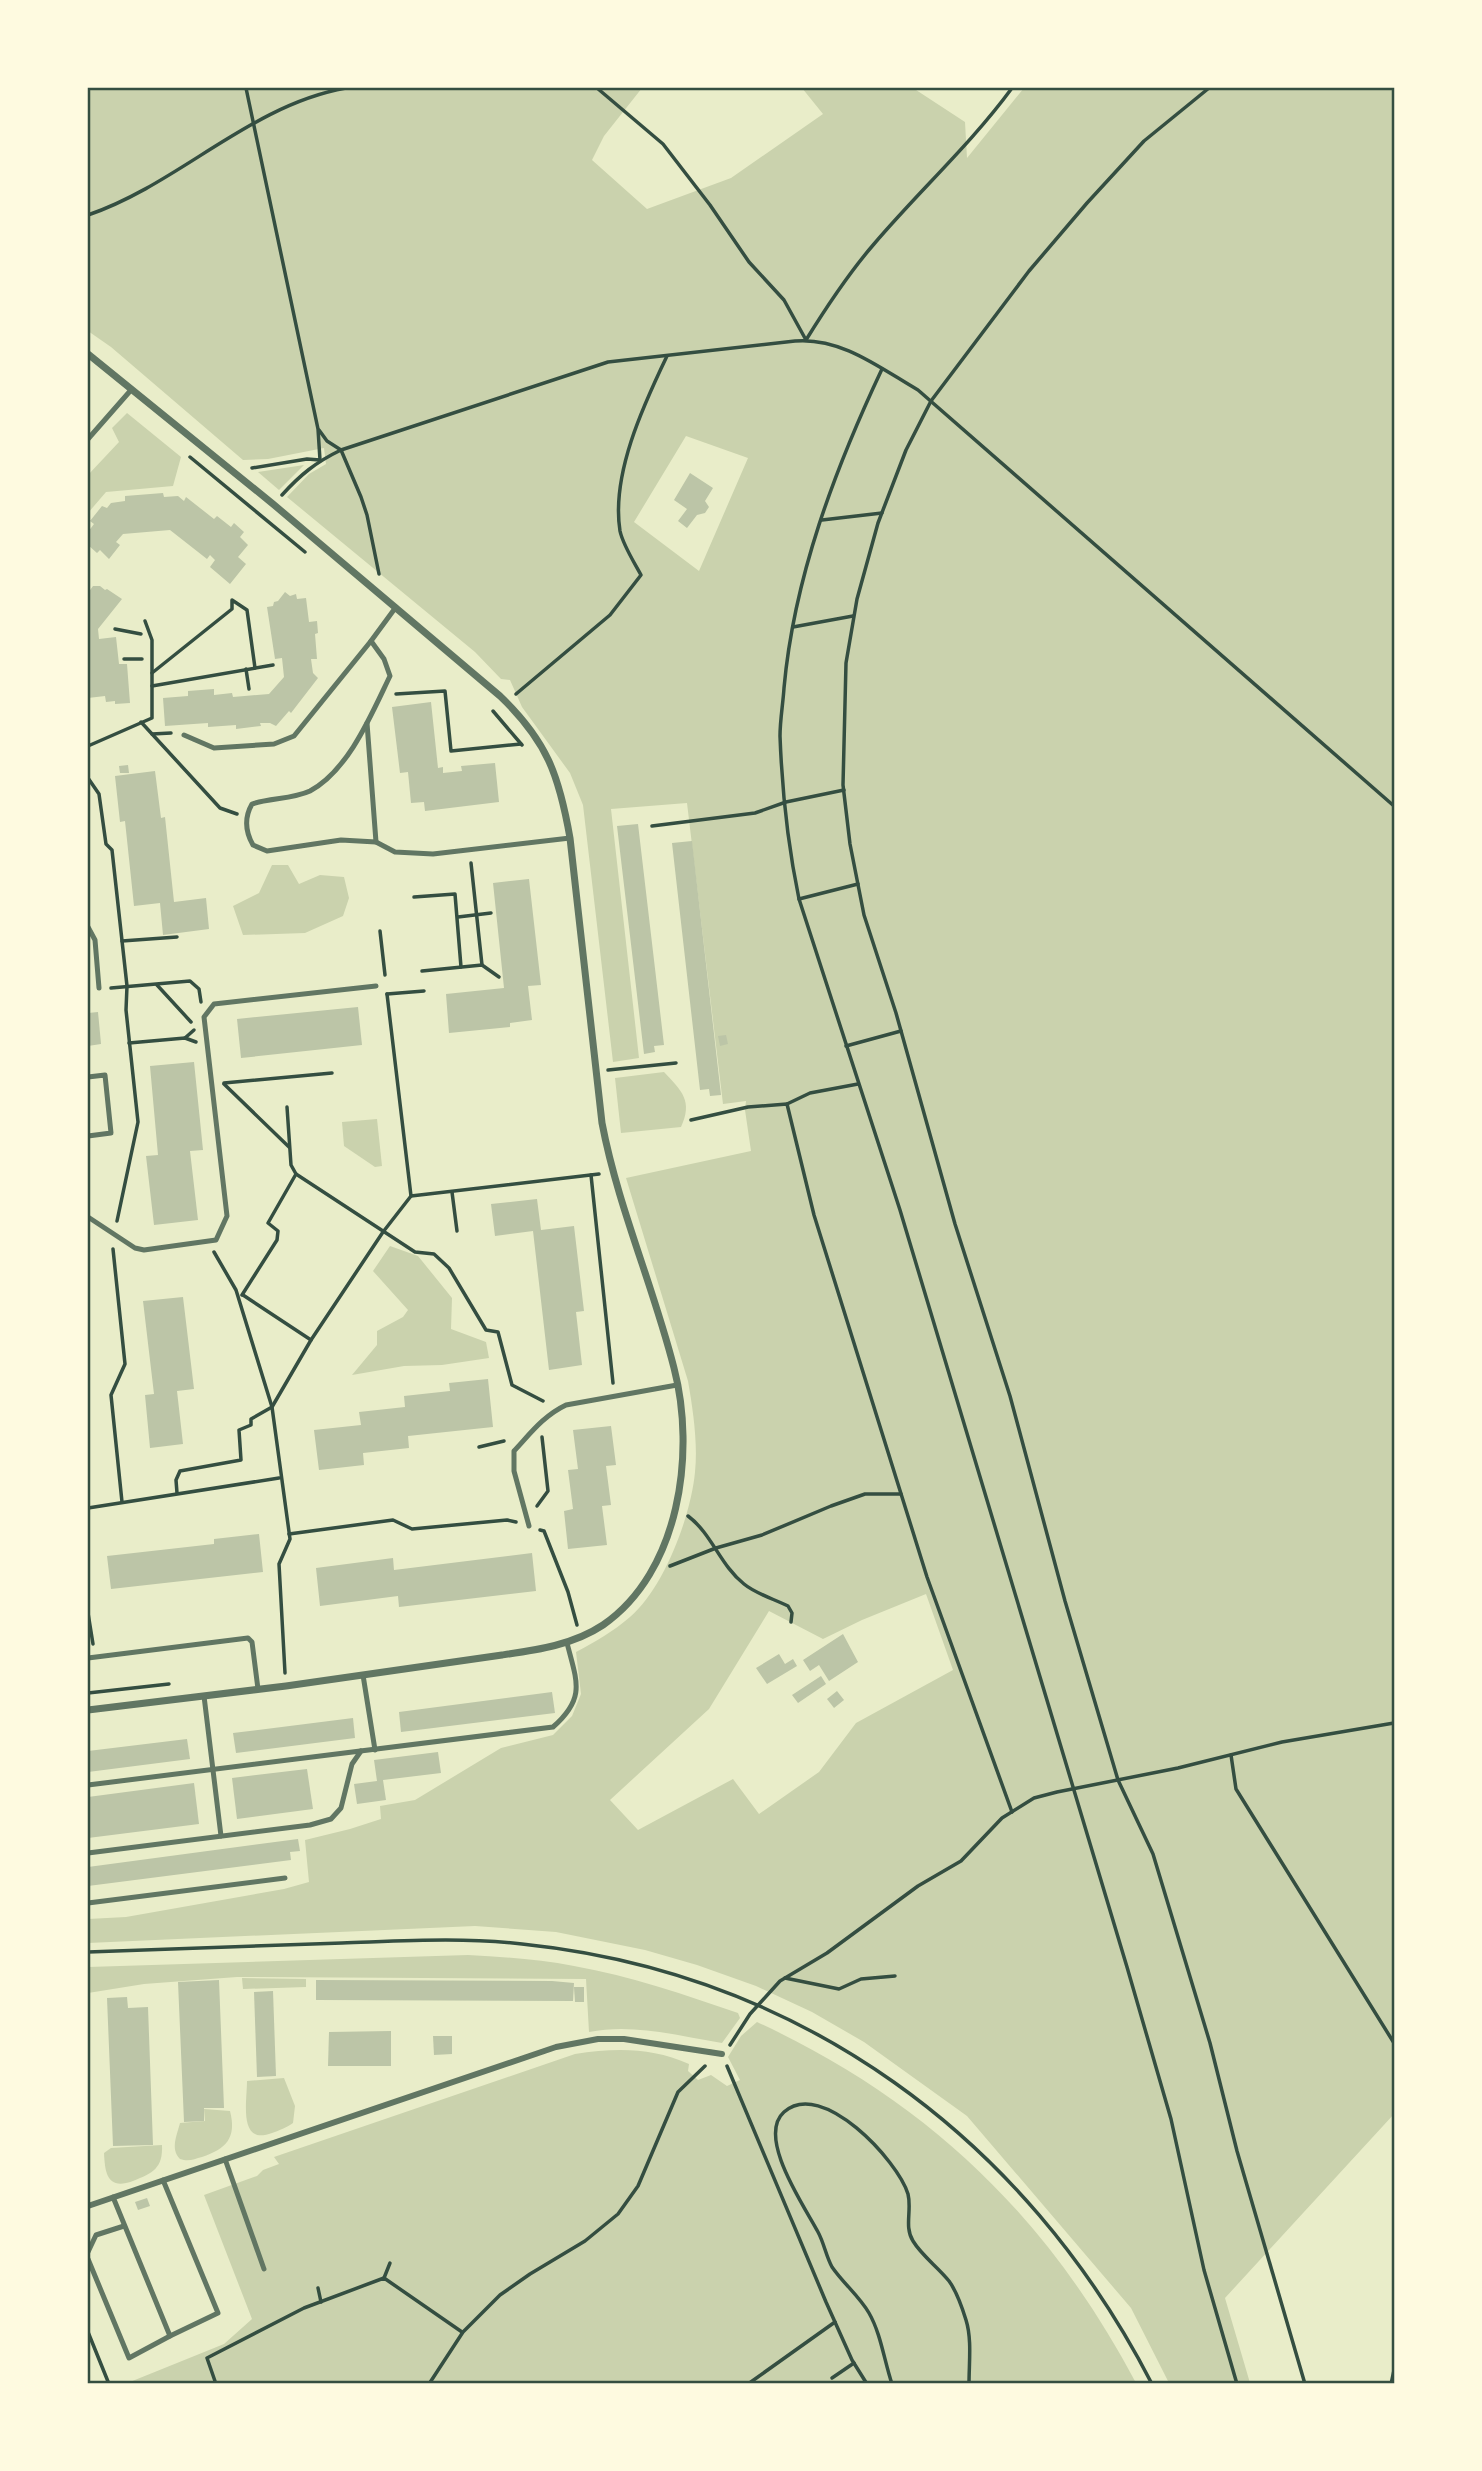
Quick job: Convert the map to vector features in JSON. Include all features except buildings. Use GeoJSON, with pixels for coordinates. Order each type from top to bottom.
{"type":"FeatureCollection","features":[{"type":"Feature","properties":{"kind":"street"},"geometry":{"type":"LineString","coordinates":[[88,354],[273,504],[507,702],[545,749],[561,792],[570,838],[602,1123],[611,1169],[675,1369],[682,1434],[682,1479],[662,1550],[649,1575],[625,1606],[581,1637],[536,1650],[286,1686],[88,1710]]}},
{"type":"Feature","properties":{"kind":"street"},"geometry":{"type":"LineString","coordinates":[[88,2206],[556,2047],[598,2039],[624,2039],[722,2054]]}},
{"type":"Feature","properties":{"kind":"lane"},"geometry":{"type":"LineString","coordinates":[[88,439],[131,390]]}},
{"type":"Feature","properties":{"kind":"lane"},"geometry":{"type":"LineString","coordinates":[[184,735],[214,747],[274,744],[294,736],[396,607]]}},
{"type":"Feature","properties":{"kind":"lane"},"geometry":{"type":"LineString","coordinates":[[371,641],[384,659],[390,676],[368,723],[344,758],[319,785],[307,792],[252,804],[248,811],[246,827],[253,845],[267,851],[341,840],[376,842],[395,852],[433,854],[570,838]]}},
{"type":"Feature","properties":{"kind":"lane"},"geometry":{"type":"LineString","coordinates":[[368,723],[376,842]]}},
{"type":"Feature","properties":{"kind":"lane"},"geometry":{"type":"LineString","coordinates":[[88,927],[95,940],[100,988]]}},
{"type":"Feature","properties":{"kind":"lane"},"geometry":{"type":"LineString","coordinates":[[88,1217],[144,1250],[215,1240],[227,1216],[204,1017],[214,1004],[376,986]]}},
{"type":"Feature","properties":{"kind":"lane"},"geometry":{"type":"LineString","coordinates":[[88,1077],[105,1075],[111,1133],[88,1136]]}},
{"type":"Feature","properties":{"kind":"lane"},"geometry":{"type":"LineString","coordinates":[[529,1526],[514,1471],[514,1451],[537,1425],[551,1412],[566,1405],[677,1385]]}},
{"type":"Feature","properties":{"kind":"lane"},"geometry":{"type":"LineString","coordinates":[[88,1658],[248,1638],[252,1642],[258,1689]]}},
{"type":"Feature","properties":{"kind":"lane"},"geometry":{"type":"LineString","coordinates":[[88,1785],[553,1727],[569,1713],[577,1692],[567,1643]]}},
{"type":"Feature","properties":{"kind":"lane"},"geometry":{"type":"LineString","coordinates":[[363,1675],[375,1750]]}},
{"type":"Feature","properties":{"kind":"lane"},"geometry":{"type":"LineString","coordinates":[[204,1696],[221,1836]]}},
{"type":"Feature","properties":{"kind":"lane"},"geometry":{"type":"LineString","coordinates":[[88,1703],[88,1710]]}},
{"type":"Feature","properties":{"kind":"lane"},"geometry":{"type":"LineString","coordinates":[[88,1853],[310,1825],[331,1819],[341,1808],[352,1764],[361,1751]]}},
{"type":"Feature","properties":{"kind":"lane"},"geometry":{"type":"LineString","coordinates":[[88,1903],[285,1878]]}},
{"type":"Feature","properties":{"kind":"lane"},"geometry":{"type":"LineString","coordinates":[[225,2159],[264,2269]]}},
{"type":"Feature","properties":{"kind":"lane"},"geometry":{"type":"LineString","coordinates":[[88,2259],[129,2358],[218,2313],[163,2180]]}},
{"type":"Feature","properties":{"kind":"lane"},"geometry":{"type":"LineString","coordinates":[[113,2197],[170,2336]]}},
{"type":"Feature","properties":{"kind":"lane"},"geometry":{"type":"LineString","coordinates":[[88,2252],[96,2235],[124,2226]]}},
{"type":"Feature","properties":{"kind":"path"},"geometry":{"type":"LineString","coordinates":[[246,88],[318,429],[320,460]]}},
{"type":"Feature","properties":{"kind":"path"},"geometry":{"type":"LineString","coordinates":[[88,215],[135,196],[253,123],[320,92],[346,88]]}},
{"type":"Feature","properties":{"kind":"path"},"geometry":{"type":"LineString","coordinates":[[597,88],[663,144],[749,262],[784,300],[806,340]]}},
{"type":"Feature","properties":{"kind":"path"},"geometry":{"type":"LineString","coordinates":[[806,340],[831,298],[874,244],[985,125],[1012,88]]}},
{"type":"Feature","properties":{"kind":"path"},"geometry":{"type":"LineString","coordinates":[[1209,88],[1144,141],[1087,203],[1029,271],[931,401],[906,450],[882,513],[856,600],[846,663],[844,790],[850,844],[864,915],[901,1031],[955,1224],[1010,1396],[1065,1601],[1118,1780],[1153,1854],[1210,2043],[1237,2151],[1305,2384]]}},
{"type":"Feature","properties":{"kind":"path"},"geometry":{"type":"LineString","coordinates":[[273,504],[305,471],[341,450],[608,362],[806,340],[824,341],[855,353],[918,390],[1395,806]]}},
{"type":"Feature","properties":{"kind":"path"},"geometry":{"type":"LineString","coordinates":[[507,702],[610,615],[641,575],[620,534],[618,499],[641,410],[668,355]]}},
{"type":"Feature","properties":{"kind":"path"},"geometry":{"type":"LineString","coordinates":[[882,369],[850,436],[822,520],[804,575],[787,656],[780,734],[790,853],[799,899],[920,1275],[1171,2119],[1204,2270],[1237,2384]]}},
{"type":"Feature","properties":{"kind":"path"},"geometry":{"type":"LineString","coordinates":[[318,429],[327,441],[341,450],[367,515],[380,579]]}},
{"type":"Feature","properties":{"kind":"path"},"geometry":{"type":"LineString","coordinates":[[189,457],[314,560]]}},
{"type":"Feature","properties":{"kind":"path"},"geometry":{"type":"LineString","coordinates":[[230,470],[307,459],[320,460]]}},
{"type":"Feature","properties":{"kind":"path"},"geometry":{"type":"LineString","coordinates":[[822,520],[882,513]]}},
{"type":"Feature","properties":{"kind":"path"},"geometry":{"type":"LineString","coordinates":[[152,673],[232,609],[232,600],[247,610],[255,668]]}},
{"type":"Feature","properties":{"kind":"path"},"geometry":{"type":"LineString","coordinates":[[793,627],[854,616]]}},
{"type":"Feature","properties":{"kind":"path"},"geometry":{"type":"LineString","coordinates":[[88,743],[152,718],[152,640],[145,621]]}},
{"type":"Feature","properties":{"kind":"path"},"geometry":{"type":"LineString","coordinates":[[115,629],[141,634]]}},
{"type":"Feature","properties":{"kind":"path"},"geometry":{"type":"LineString","coordinates":[[124,659],[142,659]]}},
{"type":"Feature","properties":{"kind":"path"},"geometry":{"type":"LineString","coordinates":[[152,686],[273,664]]}},
{"type":"Feature","properties":{"kind":"path"},"geometry":{"type":"LineString","coordinates":[[246,669],[249,689]]}},
{"type":"Feature","properties":{"kind":"path"},"geometry":{"type":"LineString","coordinates":[[380,695],[445,691],[451,751],[521,744]]}},
{"type":"Feature","properties":{"kind":"path"},"geometry":{"type":"LineString","coordinates":[[491,709],[528,755]]}},
{"type":"Feature","properties":{"kind":"path"},"geometry":{"type":"LineString","coordinates":[[141,722],[220,808]]}},
{"type":"Feature","properties":{"kind":"path"},"geometry":{"type":"LineString","coordinates":[[152,734],[175,733]]}},
{"type":"Feature","properties":{"kind":"path"},"geometry":{"type":"LineString","coordinates":[[88,778],[99,794],[106,844],[112,850],[138,1122],[112,1245],[125,1364],[111,1395],[122,1502]]}},
{"type":"Feature","properties":{"kind":"path"},"geometry":{"type":"LineString","coordinates":[[652,826],[755,813],[786,802],[844,790]]}},
{"type":"Feature","properties":{"kind":"path"},"geometry":{"type":"LineString","coordinates":[[470,850],[482,965]]}},
{"type":"Feature","properties":{"kind":"path"},"geometry":{"type":"LineString","coordinates":[[799,899],[858,884]]}},
{"type":"Feature","properties":{"kind":"path"},"geometry":{"type":"LineString","coordinates":[[414,897],[455,894],[461,967]]}},
{"type":"Feature","properties":{"kind":"path"},"geometry":{"type":"LineString","coordinates":[[458,917],[491,914]]}},
{"type":"Feature","properties":{"kind":"path"},"geometry":{"type":"LineString","coordinates":[[177,1493],[176,1480],[180,1471],[241,1460],[239,1430],[251,1425],[251,1419],[272,1407],[311,1340],[383,1232],[411,1196],[380,931]]}},
{"type":"Feature","properties":{"kind":"path"},"geometry":{"type":"LineString","coordinates":[[122,942],[177,937]]}},
{"type":"Feature","properties":{"kind":"path"},"geometry":{"type":"LineString","coordinates":[[422,971],[482,965],[499,977]]}},
{"type":"Feature","properties":{"kind":"path"},"geometry":{"type":"LineString","coordinates":[[127,986],[190,981],[199,989],[204,1017]]}},
{"type":"Feature","properties":{"kind":"path"},"geometry":{"type":"LineString","coordinates":[[157,985],[206,1039]]}},
{"type":"Feature","properties":{"kind":"path"},"geometry":{"type":"LineString","coordinates":[[387,994],[424,991]]}},
{"type":"Feature","properties":{"kind":"path"},"geometry":{"type":"LineString","coordinates":[[846,1046],[901,1031]]}},
{"type":"Feature","properties":{"kind":"path"},"geometry":{"type":"LineString","coordinates":[[129,1043],[185,1038],[207,1047]]}},
{"type":"Feature","properties":{"kind":"path"},"geometry":{"type":"LineString","coordinates":[[597,1071],[676,1063]]}},
{"type":"Feature","properties":{"kind":"path"},"geometry":{"type":"LineString","coordinates":[[290,1148],[223,1083],[331,1073]]}},
{"type":"Feature","properties":{"kind":"path"},"geometry":{"type":"LineString","coordinates":[[691,1120],[748,1107],[787,1104],[810,1093],[858,1084]]}},
{"type":"Feature","properties":{"kind":"path"},"geometry":{"type":"LineString","coordinates":[[787,1104],[814,1215],[927,1577],[1012,1812]]}},
{"type":"Feature","properties":{"kind":"path"},"geometry":{"type":"LineString","coordinates":[[286,1107],[291,1165],[296,1174],[415,1252],[434,1254],[449,1268],[486,1330],[498,1332],[512,1385],[542,1402],[549,1398]]}},
{"type":"Feature","properties":{"kind":"path"},"geometry":{"type":"LineString","coordinates":[[597,1162],[602,1185]]}},
{"type":"Feature","properties":{"kind":"path"},"geometry":{"type":"LineString","coordinates":[[242,1295],[277,1240],[278,1231],[268,1223],[296,1174]]}},
{"type":"Feature","properties":{"kind":"path"},"geometry":{"type":"LineString","coordinates":[[411,1196],[599,1174]]}},
{"type":"Feature","properties":{"kind":"path"},"geometry":{"type":"LineString","coordinates":[[591,1175],[613,1389]]}},
{"type":"Feature","properties":{"kind":"path"},"geometry":{"type":"LineString","coordinates":[[452,1192],[457,1231]]}},
{"type":"Feature","properties":{"kind":"path"},"geometry":{"type":"LineString","coordinates":[[207,1241],[236,1290],[272,1407],[290,1539],[279,1564],[286,1686]]}},
{"type":"Feature","properties":{"kind":"path"},"geometry":{"type":"LineString","coordinates":[[236,1290],[311,1340]]}},
{"type":"Feature","properties":{"kind":"path"},"geometry":{"type":"LineString","coordinates":[[536,1508],[548,1491],[542,1435]]}},
{"type":"Feature","properties":{"kind":"path"},"geometry":{"type":"LineString","coordinates":[[88,1508],[280,1478]]}},
{"type":"Feature","properties":{"kind":"path"},"geometry":{"type":"LineString","coordinates":[[649,1575],[716,1548],[762,1535],[865,1494],[901,1494]]}},
{"type":"Feature","properties":{"kind":"path"},"geometry":{"type":"LineString","coordinates":[[676,1508],[691,1518],[744,1584],[788,1606],[792,1613],[791,1622]]}},
{"type":"Feature","properties":{"kind":"path"},"geometry":{"type":"LineString","coordinates":[[289,1534],[393,1520],[412,1529],[508,1520],[544,1531]]}},
{"type":"Feature","properties":{"kind":"path"},"geometry":{"type":"LineString","coordinates":[[540,1520],[568,1592],[577,1627]]}},
{"type":"Feature","properties":{"kind":"path"},"geometry":{"type":"LineString","coordinates":[[88,1614],[95,1657]]}},
{"type":"Feature","properties":{"kind":"path"},"geometry":{"type":"LineString","coordinates":[[568,1630],[587,1622]]}},
{"type":"Feature","properties":{"kind":"path"},"geometry":{"type":"LineString","coordinates":[[733,2042],[750,2014],[785,1978],[827,1953],[918,1886],[961,1861],[1002,1818],[1034,1798],[1282,1742],[1395,1723]]}},
{"type":"Feature","properties":{"kind":"path"},"geometry":{"type":"LineString","coordinates":[[1231,1755],[1236,1789],[1395,2043]]}},
{"type":"Feature","properties":{"kind":"path"},"geometry":{"type":"LineString","coordinates":[[88,1952],[415,1940],[522,1944],[625,1961],[693,1981],[760,2006],[825,2039],[899,2086],[935,2112],[1001,2171],[1053,2229],[1083,2268],[1131,2342],[1152,2384]]}},
{"type":"Feature","properties":{"kind":"path"},"geometry":{"type":"LineString","coordinates":[[785,1978],[839,1989],[861,1979],[895,1976]]}},
{"type":"Feature","properties":{"kind":"path"},"geometry":{"type":"LineString","coordinates":[[429,2384],[463,2332],[500,2295],[585,2241],[618,2214],[638,2186],[678,2092],[694,2075],[722,2054],[835,2322],[867,2384]]}},
{"type":"Feature","properties":{"kind":"path"},"geometry":{"type":"LineString","coordinates":[[892,2384],[878,2333],[868,2312],[831,2264],[821,2237],[792,2184],[780,2155],[775,2138],[776,2123],[784,2112],[795,2105],[827,2109],[843,2118],[873,2143],[898,2174],[908,2195],[908,2225],[912,2240],[950,2283],[967,2323],[970,2384]]}},
{"type":"Feature","properties":{"kind":"path"},"geometry":{"type":"LineString","coordinates":[[216,2384],[207,2358],[321,2301],[384,2278],[390,2263]]}},
{"type":"Feature","properties":{"kind":"path"},"geometry":{"type":"LineString","coordinates":[[384,2278],[463,2332]]}},
{"type":"Feature","properties":{"kind":"path"},"geometry":{"type":"LineString","coordinates":[[318,2288],[321,2301]]}},
{"type":"Feature","properties":{"kind":"path"},"geometry":{"type":"LineString","coordinates":[[748,2384],[835,2322]]}},
{"type":"Feature","properties":{"kind":"path"},"geometry":{"type":"LineString","coordinates":[[88,2332],[110,2384]]}},
{"type":"Feature","properties":{"kind":"path"},"geometry":{"type":"LineString","coordinates":[[832,2378],[854,2363]]}},
{"type":"Feature","properties":{"kind":"path"},"geometry":{"type":"LineString","coordinates":[[1391,2384],[1395,2370]]}},
{"type":"Feature","properties":{"kind":"green space"},"geometry":{"type":"Polygon","coordinates":[[[88,88],[642,88],[604,136],[592,160],[647,209],[731,178],[823,114],[802,88],[913,88],[965,122],[967,158],[1024,88],[1394,88],[1394,2114],[1225,2298],[1250,2383],[1169,2383],[1131,2308],[967,2116],[864,2042],[812,2012],[756,1986],[645,1950],[556,1932],[475,1926],[88,1943],[88,1919],[126,1917],[284,1889],[309,1882],[305,1840],[381,1819],[380,1806],[415,1800],[501,1748],[553,1735],[572,1716],[581,1694],[576,1652],[624,1622],[654,1588],[682,1530],[695,1472],[695,1438],[688,1381],[626,1178],[751,1151],[746,1101],[723,1104],[687,803],[611,809],[639,1058],[613,1062],[583,805],[570,773],[522,707],[510,680],[501,679],[475,652],[287,497],[309,474],[326,464],[324,448],[268,459],[243,460],[111,347],[88,331],[88,88]],[[686,436],[634,522],[699,571],[748,458],[686,436]],[[926,1594],[823,1639],[769,1611],[709,1709],[610,1800],[638,1830],[733,1779],[759,1814],[819,1772],[856,1723],[953,1670],[926,1594]]]}},
{"type":"Feature","properties":{"kind":"green space"},"geometry":{"type":"Polygon","coordinates":[[[127,413],[181,457],[173,486],[106,492],[88,513],[88,475],[119,442],[112,428],[127,413]]]}},
{"type":"Feature","properties":{"kind":"green space"},"geometry":{"type":"Polygon","coordinates":[[[304,465],[279,490],[258,472],[304,465]]]}},
{"type":"Feature","properties":{"kind":"green space"},"geometry":{"type":"Polygon","coordinates":[[[272,865],[288,865],[299,884],[320,875],[344,877],[349,898],[343,916],[305,933],[243,935],[233,906],[259,893],[272,865]]]}},
{"type":"Feature","properties":{"kind":"green space"},"geometry":{"type":"Polygon","coordinates":[[[664,1072],[676,1085],[686,1103],[681,1127],[621,1133],[615,1078],[664,1072]]]}},
{"type":"Feature","properties":{"kind":"green space"},"geometry":{"type":"Polygon","coordinates":[[[377,1119],[382,1166],[375,1167],[344,1146],[342,1122],[377,1119]]]}},
{"type":"Feature","properties":{"kind":"green space"},"geometry":{"type":"Polygon","coordinates":[[[390,1246],[418,1256],[452,1298],[451,1329],[486,1342],[489,1358],[442,1365],[404,1366],[352,1375],[377,1345],[377,1331],[403,1317],[408,1310],[373,1271],[390,1246]]]}},
{"type":"Feature","properties":{"kind":"green space"},"geometry":{"type":"Polygon","coordinates":[[[468,1955],[535,1960],[595,1970],[698,1999],[738,2013],[740,2018],[722,2043],[639,2030],[589,2032],[586,1979],[237,1977],[144,1984],[88,1993],[88,1967],[468,1955]]]}},
{"type":"Feature","properties":{"kind":"green space"},"geometry":{"type":"Polygon","coordinates":[[[242,1978],[306,1979],[306,1987],[243,1989],[242,1978]]]}},
{"type":"Feature","properties":{"kind":"green space"},"geometry":{"type":"Polygon","coordinates":[[[757,2022],[819,2053],[876,2088],[929,2127],[978,2170],[1064,2268],[1101,2323],[1136,2383],[125,2384],[224,2344],[252,2319],[204,2195],[257,2176],[263,2170],[279,2164],[274,2157],[575,2054],[633,2050],[661,2054],[689,2064],[688,2071],[698,2080],[711,2075],[727,2086],[740,2080],[728,2057],[741,2036],[757,2022]]]}},
{"type":"Feature","properties":{"kind":"green space"},"geometry":{"type":"Polygon","coordinates":[[[284,2078],[295,2106],[293,2123],[272,2133],[254,2133],[247,2120],[247,2081],[284,2078]]]}},
{"type":"Feature","properties":{"kind":"green space"},"geometry":{"type":"Polygon","coordinates":[[[204,2109],[230,2111],[231,2135],[223,2146],[210,2154],[191,2160],[180,2159],[175,2146],[180,2123],[205,2121],[204,2109]]]}},
{"type":"Feature","properties":{"kind":"green space"},"geometry":{"type":"Polygon","coordinates":[[[162,2145],[159,2164],[140,2178],[118,2184],[107,2174],[104,2153],[111,2148],[162,2145]]]}}]}
